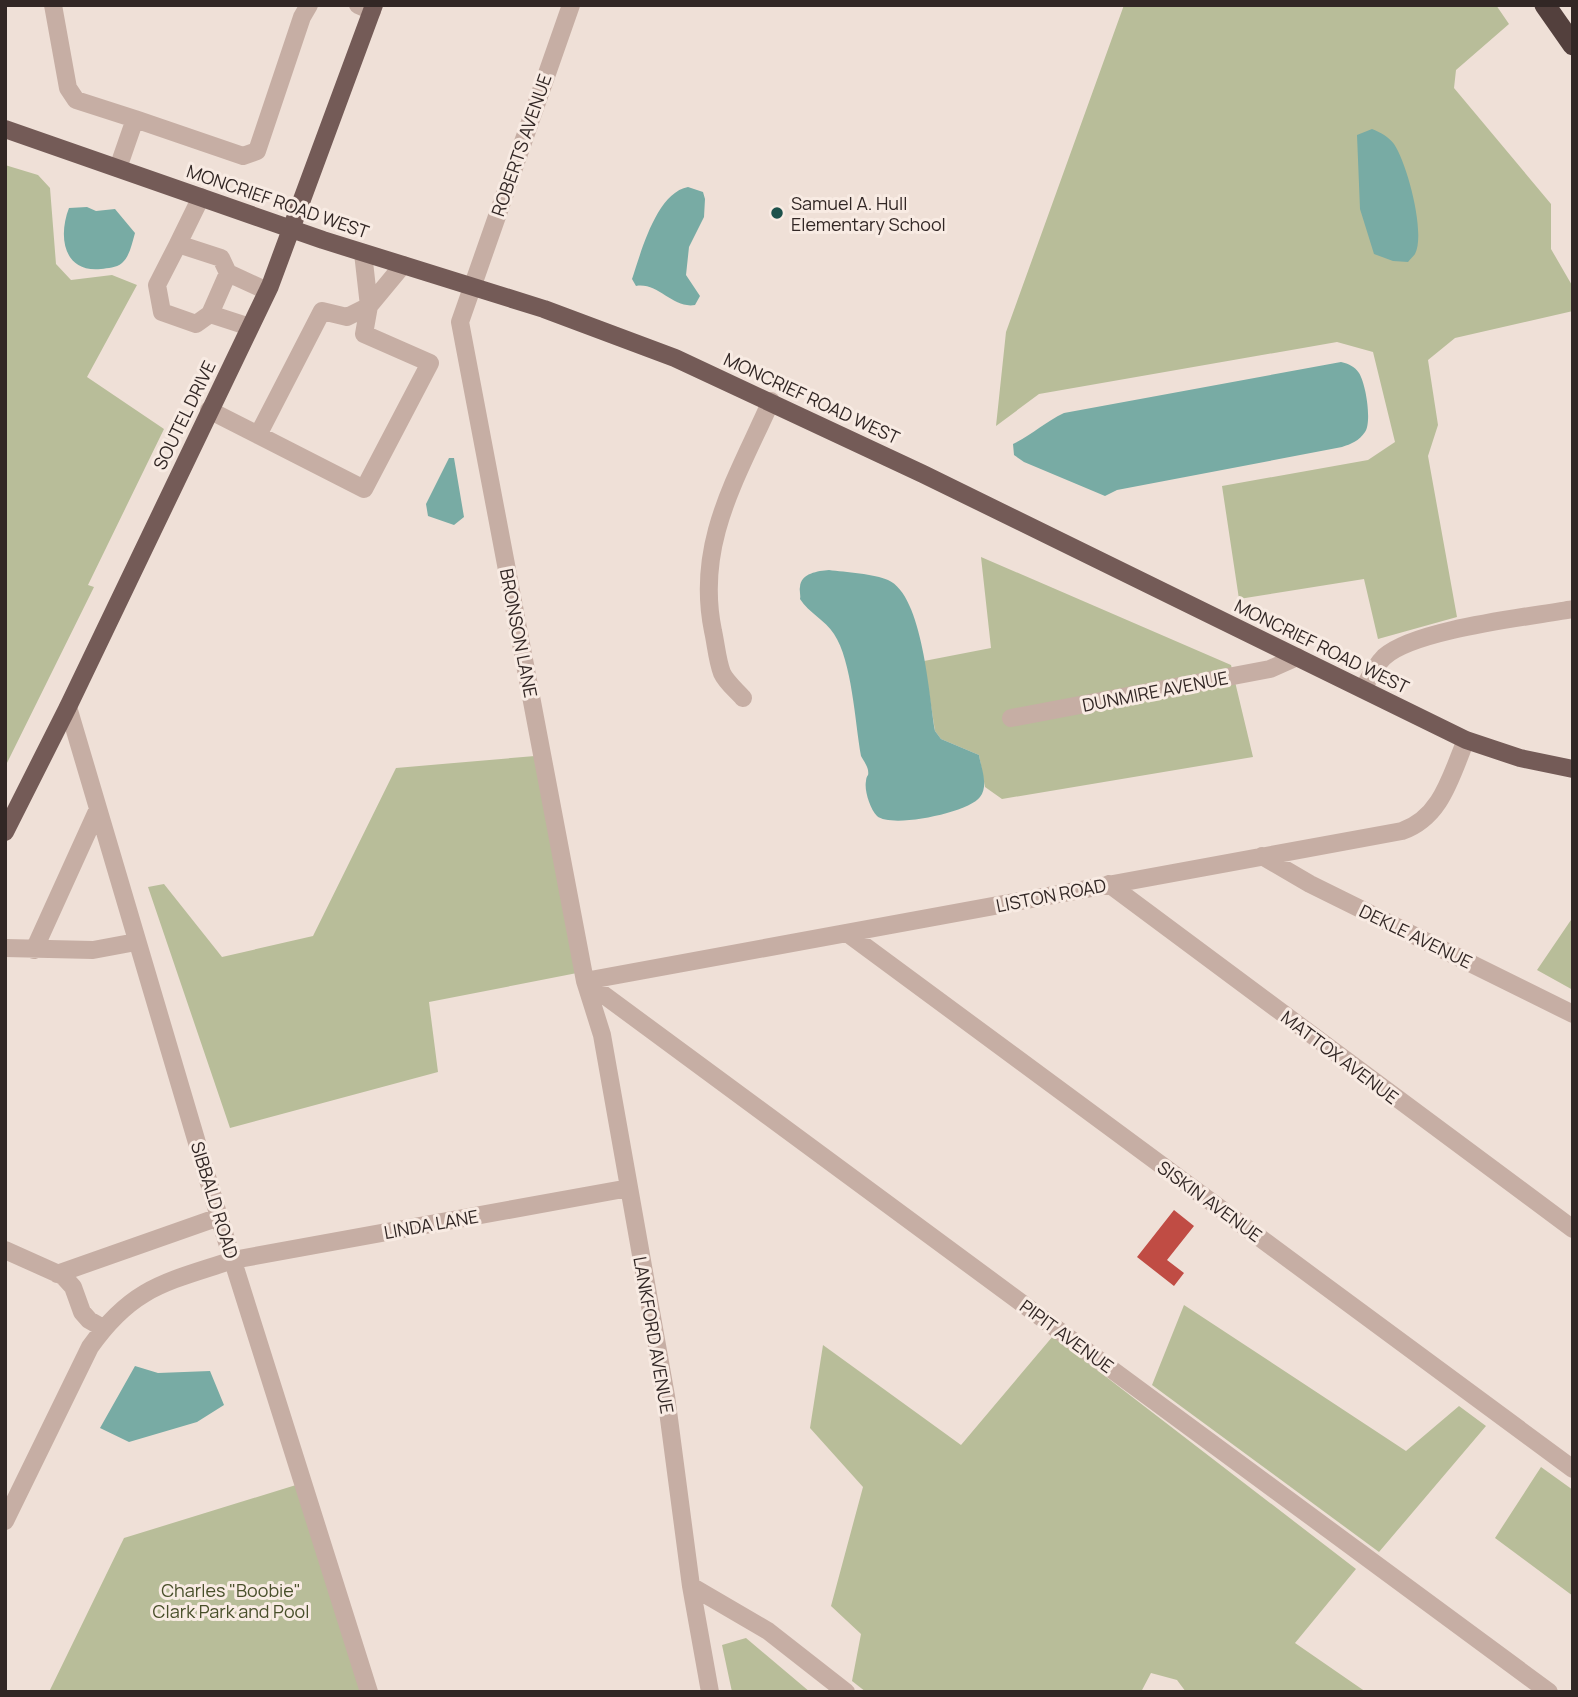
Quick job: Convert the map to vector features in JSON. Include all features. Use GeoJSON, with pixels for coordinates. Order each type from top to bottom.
{"type":"FeatureCollection","features":[{"type":"Feature","properties":{"kind":"highway"},"geometry":{"type":"LineString","coordinates":[[1545,5],[1573,45]]}},
{"type":"Feature","properties":{"kind":"main road","name":"SOUTEL DRIVE"},"geometry":{"type":"LineString","coordinates":[[5,832],[267,291],[292,229],[368,7]]}},
{"type":"Feature","properties":{"kind":"main road","name":"MONCRIEF ROAD WEST"},"geometry":{"type":"LineString","coordinates":[[5,129],[363,253],[472,286],[675,358],[771,401],[1466,740],[1520,758],[1573,769]]}},
{"type":"Feature","properties":{"kind":"street"},"geometry":{"type":"LineString","coordinates":[[53,5],[68,88],[76,100],[243,156],[257,151],[302,17],[309,5]]}},
{"type":"Feature","properties":{"kind":"street","name":"ROBERTS AVENUE"},"geometry":{"type":"LineString","coordinates":[[472,286],[571,5]]}},
{"type":"Feature","properties":{"kind":"street"},"geometry":{"type":"LineString","coordinates":[[118,168],[135,119]]}},
{"type":"Feature","properties":{"kind":"street"},"geometry":{"type":"LineString","coordinates":[[201,197],[157,285],[162,312],[196,324],[210,314],[228,273]]}},
{"type":"Feature","properties":{"kind":"street"},"geometry":{"type":"LineString","coordinates":[[178,244],[221,258],[228,273],[267,291]]}},
{"type":"Feature","properties":{"kind":"street"},"geometry":{"type":"LineString","coordinates":[[363,253],[369,306],[364,334]]}},
{"type":"Feature","properties":{"kind":"street"},"geometry":{"type":"LineString","coordinates":[[347,317],[369,306],[403,265]]}},
{"type":"Feature","properties":{"kind":"street","name":"BRONSON LANE"},"geometry":{"type":"LineString","coordinates":[[472,286],[460,323],[585,981]]}},
{"type":"Feature","properties":{"kind":"street"},"geometry":{"type":"LineString","coordinates":[[209,410],[258,435],[364,489],[430,363],[364,334],[347,317],[322,311],[258,435]]}},
{"type":"Feature","properties":{"kind":"street"},"geometry":{"type":"LineString","coordinates":[[210,314],[250,327]]}},
{"type":"Feature","properties":{"kind":"street"},"geometry":{"type":"LineString","coordinates":[[743,698],[722,674],[710,615],[709,575],[713,538],[727,496],[771,401]]}},
{"type":"Feature","properties":{"kind":"street"},"geometry":{"type":"LineString","coordinates":[[1363,689],[1384,657],[1430,635],[1573,609]]}},
{"type":"Feature","properties":{"kind":"street","name":"DUNMIRE AVENUE"},"geometry":{"type":"LineString","coordinates":[[1012,718],[1270,669],[1297,657]]}},
{"type":"Feature","properties":{"kind":"street","name":"SIBBALD ROAD"},"geometry":{"type":"LineString","coordinates":[[68,706],[219,1217],[369,1692]]}},
{"type":"Feature","properties":{"kind":"street","name":"LISTON ROAD"},"geometry":{"type":"LineString","coordinates":[[585,981],[1402,831],[1417,826],[1440,802],[1466,740]]}},
{"type":"Feature","properties":{"kind":"street"},"geometry":{"type":"LineString","coordinates":[[33,950],[98,809]]}},
{"type":"Feature","properties":{"kind":"street","name":"DEKLE AVENUE"},"geometry":{"type":"LineString","coordinates":[[1262,856],[1310,884],[1573,1014]]}},
{"type":"Feature","properties":{"kind":"street","name":"MATTOX AVENUE"},"geometry":{"type":"LineString","coordinates":[[1109,884],[1573,1229]]}},
{"type":"Feature","properties":{"kind":"street","name":"SISKIN AVENUE"},"geometry":{"type":"LineString","coordinates":[[847,933],[1573,1469]]}},
{"type":"Feature","properties":{"kind":"street"},"geometry":{"type":"LineString","coordinates":[[5,948],[93,950],[136,942]]}},
{"type":"Feature","properties":{"kind":"street","name":"LANKFORD AVENUE"},"geometry":{"type":"LineString","coordinates":[[585,981],[602,1035],[666,1396],[691,1586],[710,1692]]}},
{"type":"Feature","properties":{"kind":"street","name":"PIPIT AVENUE"},"geometry":{"type":"LineString","coordinates":[[585,981],[1549,1692]]}},
{"type":"Feature","properties":{"kind":"street","name":"LINDA LANE"},"geometry":{"type":"LineString","coordinates":[[5,1521],[90,1347],[103,1328],[136,1297],[173,1279],[233,1260],[629,1188]]}},
{"type":"Feature","properties":{"kind":"street"},"geometry":{"type":"LineString","coordinates":[[57,1273],[219,1217]]}},
{"type":"Feature","properties":{"kind":"street"},"geometry":{"type":"LineString","coordinates":[[5,1250],[57,1273],[69,1282],[82,1312],[89,1320],[103,1328]]}},
{"type":"Feature","properties":{"kind":"street"},"geometry":{"type":"LineString","coordinates":[[691,1586],[768,1631],[846,1692]]}},
{"type":"Feature","properties":{"kind":"green space"},"geometry":{"type":"Polygon","coordinates":[[[1124,5],[1496,5],[1509,24],[1456,70],[1454,88],[1551,204],[1551,249],[1573,287],[1573,311],[1455,338],[1428,360],[1438,425],[1428,456],[1457,617],[1378,639],[1364,579],[1239,599],[1222,486],[1368,460],[1395,442],[1373,352],[1337,342],[1039,394],[996,426],[1006,332],[1124,5]]]}},
{"type":"Feature","properties":{"kind":"green space"},"geometry":{"type":"Polygon","coordinates":[[[5,165],[38,175],[50,188],[56,264],[71,280],[112,275],[137,285],[87,377],[164,429],[88,585],[94,587],[5,767],[5,165]]]}},
{"type":"Feature","properties":{"kind":"green space"},"geometry":{"type":"Polygon","coordinates":[[[981,557],[1231,665],[1253,757],[1002,799],[985,787],[979,755],[941,739],[935,731],[924,661],[991,648],[981,557]]]}},
{"type":"Feature","properties":{"kind":"green space"},"geometry":{"type":"Polygon","coordinates":[[[535,756],[577,973],[429,1002],[438,1072],[230,1128],[148,887],[164,884],[222,957],[313,936],[396,768],[535,756]]]}},
{"type":"Feature","properties":{"kind":"green space"},"geometry":{"type":"Polygon","coordinates":[[[1573,917],[1573,990],[1537,970],[1573,917]]]}},
{"type":"Feature","properties":{"kind":"green space"},"geometry":{"type":"Polygon","coordinates":[[[1184,1305],[1406,1451],[1459,1406],[1486,1426],[1379,1552],[1152,1385],[1184,1305]]]}},
{"type":"Feature","properties":{"kind":"green space"},"geometry":{"type":"Polygon","coordinates":[[[1053,1336],[1356,1569],[1295,1643],[1366,1692],[1186,1692],[1177,1680],[1151,1673],[1141,1692],[866,1692],[852,1681],[861,1634],[831,1606],[863,1487],[810,1428],[823,1345],[961,1445],[1053,1336]]]}},
{"type":"Feature","properties":{"kind":"green space"},"geometry":{"type":"Polygon","coordinates":[[[1541,1467],[1573,1490],[1573,1596],[1495,1538],[1541,1467]]]}},
{"type":"Feature","properties":{"kind":"green space","name":"Charles \"Boobie\" Clark Park and Pool"},"geometry":{"type":"Polygon","coordinates":[[[296,1485],[361,1692],[49,1692],[124,1538],[296,1485]]]}},
{"type":"Feature","properties":{"kind":"green space"},"geometry":{"type":"Polygon","coordinates":[[[746,1638],[810,1692],[732,1692],[722,1645],[746,1638]]]}},
{"type":"Feature","properties":{"kind":"water"},"geometry":{"type":"Polygon","coordinates":[[[1372,129],[1394,144],[1414,198],[1418,244],[1415,254],[1408,262],[1393,261],[1374,254],[1360,209],[1357,135],[1372,129]]]}},
{"type":"Feature","properties":{"kind":"water"},"geometry":{"type":"Polygon","coordinates":[[[688,187],[703,192],[705,199],[704,217],[689,247],[686,275],[700,296],[695,305],[680,303],[651,288],[636,286],[632,279],[645,240],[659,212],[667,200],[688,187]]]}},
{"type":"Feature","properties":{"kind":"water"},"geometry":{"type":"Polygon","coordinates":[[[87,207],[96,211],[115,209],[135,233],[129,253],[120,265],[88,269],[71,259],[64,241],[69,208],[87,207]]]}},
{"type":"Feature","properties":{"kind":"water"},"geometry":{"type":"Polygon","coordinates":[[[1341,362],[1359,373],[1364,385],[1368,412],[1365,432],[1357,440],[1342,447],[1117,490],[1105,496],[1024,462],[1014,455],[1013,444],[1064,413],[1341,362]]]}},
{"type":"Feature","properties":{"kind":"water"},"geometry":{"type":"Polygon","coordinates":[[[449,458],[454,458],[464,517],[454,525],[428,516],[426,504],[449,458]]]}},
{"type":"Feature","properties":{"kind":"water"},"geometry":{"type":"Polygon","coordinates":[[[829,570],[882,578],[900,589],[917,625],[935,731],[941,739],[979,755],[984,787],[980,797],[973,803],[947,813],[914,820],[885,820],[874,813],[867,794],[868,770],[861,756],[845,660],[834,634],[800,599],[803,579],[811,574],[829,570]]]}},
{"type":"Feature","properties":{"kind":"water"},"geometry":{"type":"Polygon","coordinates":[[[135,1366],[158,1373],[210,1371],[224,1405],[197,1422],[129,1442],[100,1428],[135,1366]]]}},
{"type":"Feature","properties":{"kind":"building"},"geometry":{"type":"Polygon","coordinates":[[[1174,1210],[1194,1226],[1167,1260],[1184,1273],[1174,1286],[1137,1257],[1174,1210]]]}},
{"type":"Feature","properties":{"kind":"place","name":"Samuel A. Hull Elementary School"},"geometry":{"type":"Point","coordinates":[777,213]}}]}
